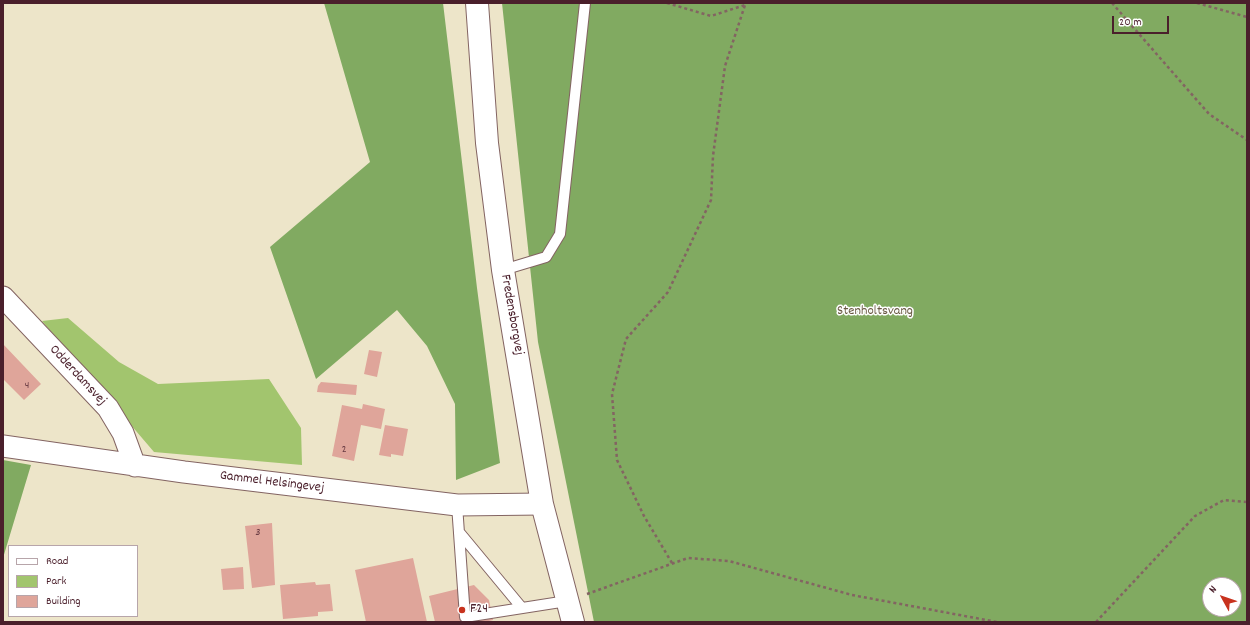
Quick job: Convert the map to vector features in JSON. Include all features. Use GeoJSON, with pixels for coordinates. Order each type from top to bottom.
{"type":"FeatureCollection","features":[{"type":"Feature","properties":{"kind":"street","name":"Fredensborgvej"},"geometry":{"type":"LineString","coordinates":[[477,3],[487,143],[503,270],[542,504],[573,622]]}},
{"type":"Feature","properties":{"kind":"street","name":"Odderdamsvej"},"geometry":{"type":"LineString","coordinates":[[3,297],[108,408],[123,433],[135,466]]}},
{"type":"Feature","properties":{"kind":"street","name":"Gammel Helsingevej"},"geometry":{"type":"LineString","coordinates":[[3,446],[135,466],[457,505],[542,504]]}},
{"type":"Feature","properties":{"kind":"lane"},"geometry":{"type":"LineString","coordinates":[[503,270],[546,257],[560,234],[585,3]]}},
{"type":"Feature","properties":{"kind":"lane"},"geometry":{"type":"LineString","coordinates":[[457,505],[465,617],[567,601]]}},
{"type":"Feature","properties":{"kind":"lane"},"geometry":{"type":"LineString","coordinates":[[459,532],[522,608]]}},
{"type":"Feature","properties":{"kind":"path"},"geometry":{"type":"LineString","coordinates":[[668,3],[711,16],[745,4]]}},
{"type":"Feature","properties":{"kind":"path"},"geometry":{"type":"LineString","coordinates":[[1112,3],[1209,114],[1247,140]]}},
{"type":"Feature","properties":{"kind":"path"},"geometry":{"type":"LineString","coordinates":[[1196,3],[1247,17]]}},
{"type":"Feature","properties":{"kind":"path"},"geometry":{"type":"LineString","coordinates":[[672,563],[644,516],[617,460],[612,394],[626,339],[668,292],[711,200],[713,156],[725,66],[745,4]]}},
{"type":"Feature","properties":{"kind":"path"},"geometry":{"type":"LineString","coordinates":[[1096,622],[1195,516],[1224,500],[1247,502]]}},
{"type":"Feature","properties":{"kind":"path"},"geometry":{"type":"LineString","coordinates":[[567,601],[688,558],[729,562],[852,595],[997,622]]}},
{"type":"Feature","properties":{"kind":"green space"},"geometry":{"type":"Polygon","coordinates":[[[324,3],[443,3],[477,288],[500,463],[456,480],[455,404],[427,346],[397,310],[316,379],[270,247],[370,162],[324,3]]]}},
{"type":"Feature","properties":{"kind":"green space","name":"Stenholtsvang"},"geometry":{"type":"Polygon","coordinates":[[[502,3],[1247,3],[1247,622],[594,622],[538,342],[502,3]]]}},
{"type":"Feature","properties":{"kind":"green space"},"geometry":{"type":"Polygon","coordinates":[[[68,318],[119,362],[158,384],[269,379],[301,428],[302,465],[154,452],[42,321],[68,318]]]}},
{"type":"Feature","properties":{"kind":"green space"},"geometry":{"type":"Polygon","coordinates":[[[3,460],[31,465],[3,558],[3,460]]]}},
{"type":"Feature","properties":{"kind":"building"},"geometry":{"type":"Polygon","coordinates":[[[3,344],[41,384],[24,400],[3,379],[3,344]]]}},
{"type":"Feature","properties":{"kind":"building"},"geometry":{"type":"Polygon","coordinates":[[[369,350],[382,352],[377,377],[364,374],[369,350]]]}},
{"type":"Feature","properties":{"kind":"building"},"geometry":{"type":"Polygon","coordinates":[[[321,382],[357,385],[356,395],[317,392],[318,386],[321,382]]]}},
{"type":"Feature","properties":{"kind":"building"},"geometry":{"type":"Polygon","coordinates":[[[363,404],[385,409],[381,429],[361,425],[354,461],[332,456],[342,405],[362,409],[363,404]]]}},
{"type":"Feature","properties":{"kind":"building"},"geometry":{"type":"Polygon","coordinates":[[[385,425],[408,429],[403,456],[391,454],[391,457],[379,455],[385,425]]]}},
{"type":"Feature","properties":{"kind":"building"},"geometry":{"type":"Polygon","coordinates":[[[272,523],[275,585],[252,588],[245,526],[272,523]]]}},
{"type":"Feature","properties":{"kind":"building"},"geometry":{"type":"Polygon","coordinates":[[[413,558],[427,622],[366,622],[355,570],[413,558]]]}},
{"type":"Feature","properties":{"kind":"building"},"geometry":{"type":"Polygon","coordinates":[[[243,567],[244,589],[223,590],[221,569],[243,567]]]}},
{"type":"Feature","properties":{"kind":"building"},"geometry":{"type":"Polygon","coordinates":[[[315,582],[316,585],[330,584],[333,611],[318,612],[318,616],[283,619],[280,585],[315,582]]]}},
{"type":"Feature","properties":{"kind":"building","name":"F24"},"geometry":{"type":"Polygon","coordinates":[[[474,585],[489,600],[493,620],[484,622],[435,622],[429,596],[474,585]]]}},
{"type":"Feature","properties":{"kind":"place","name":"F24"},"geometry":{"type":"Point","coordinates":[462,610]}}]}
